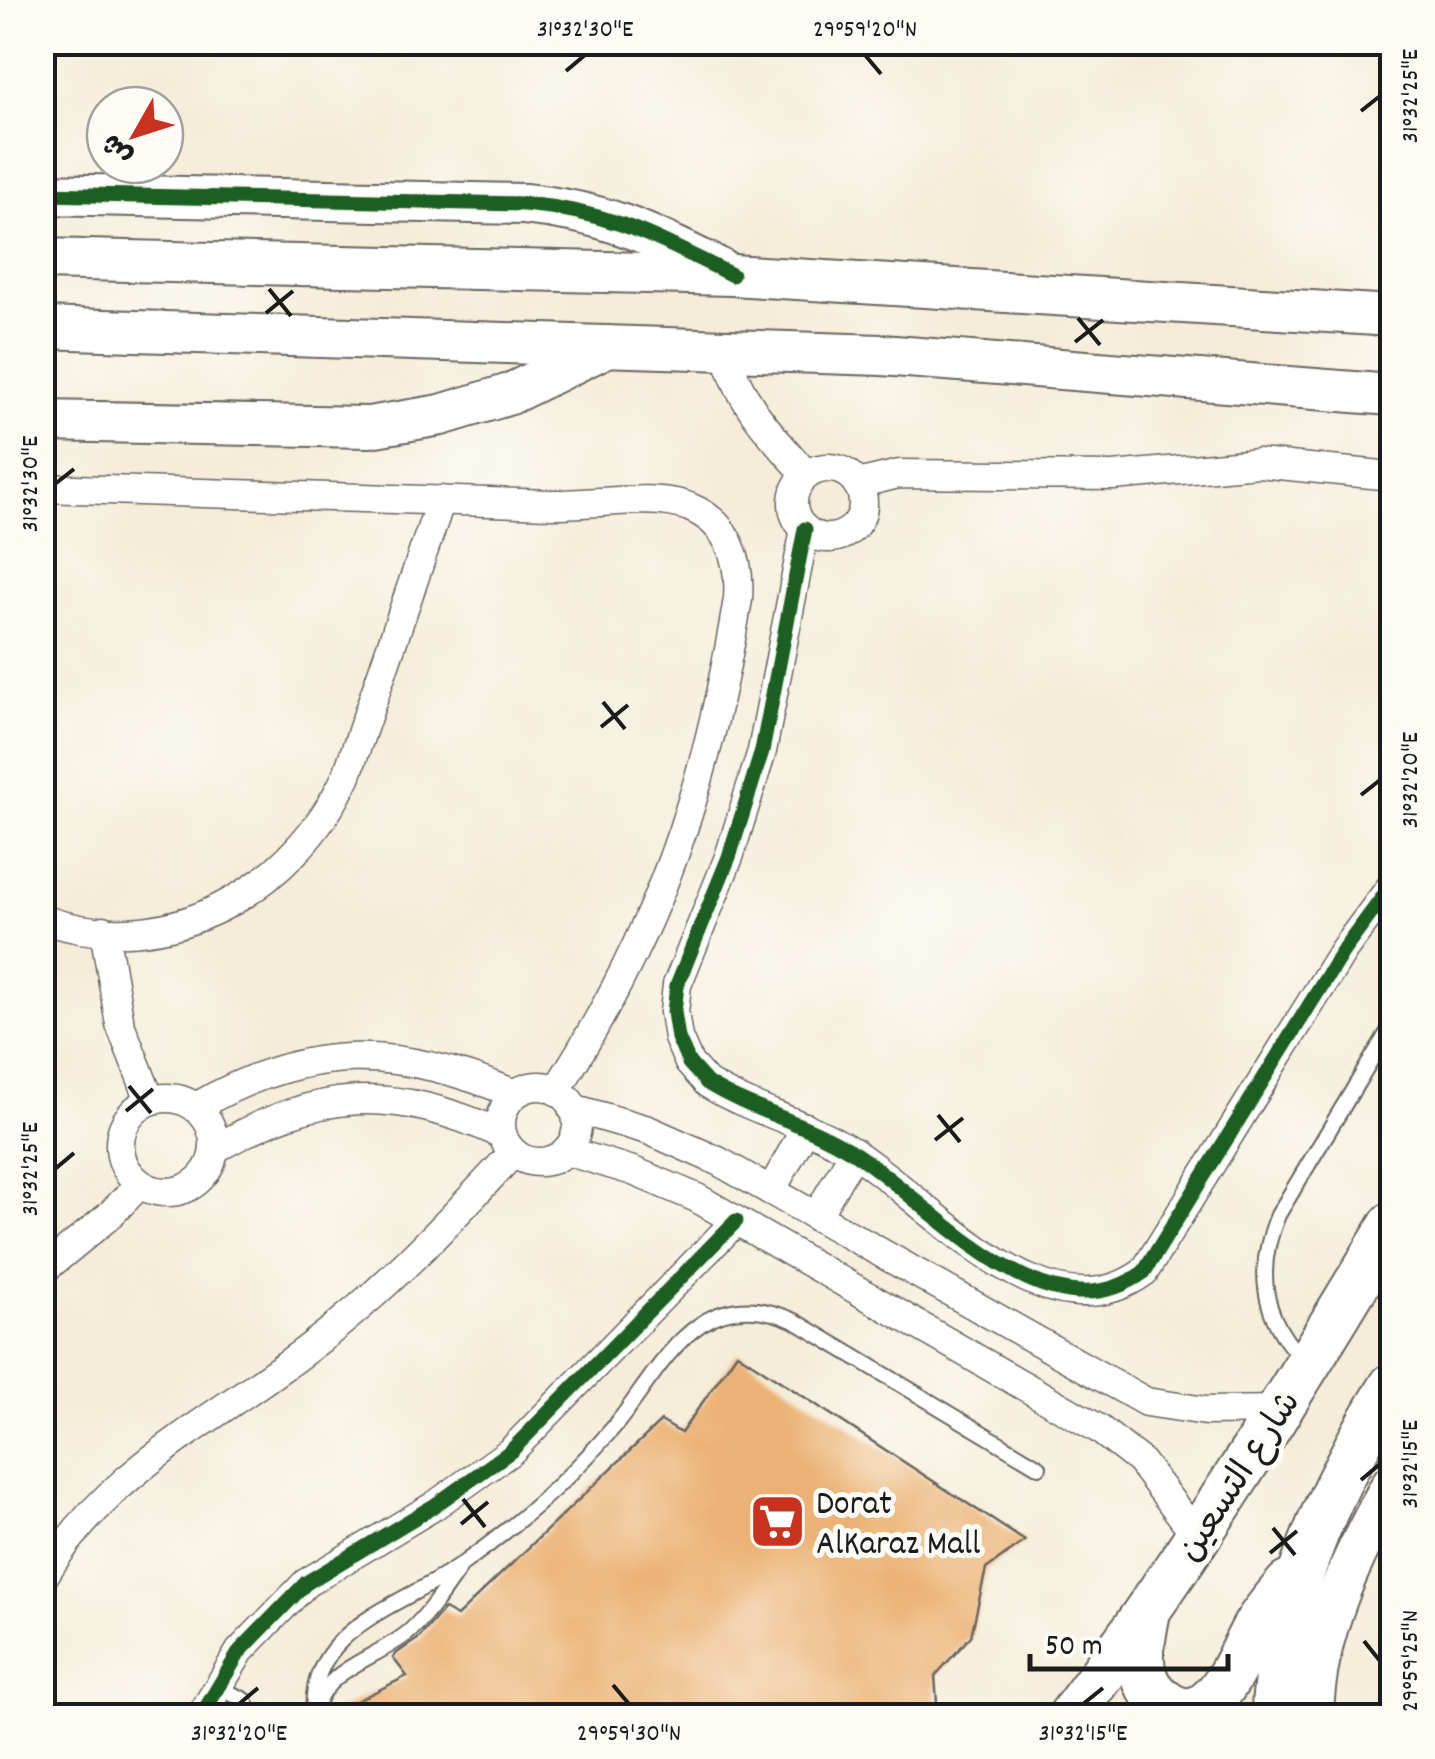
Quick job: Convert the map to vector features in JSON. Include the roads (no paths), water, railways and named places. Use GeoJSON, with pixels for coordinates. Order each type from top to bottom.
{"type":"FeatureCollection","features":[{"type":"Feature","properties":{"kind":"main road"},"geometry":{"type":"LineString","coordinates":[[42,194],[581,209],[636,228],[732,276]]}},
{"type":"Feature","properties":{"kind":"main road"},"geometry":{"type":"LineString","coordinates":[[42,260],[732,276],[1392,316]]}},
{"type":"Feature","properties":{"kind":"main road"},"geometry":{"type":"LineString","coordinates":[[42,328],[882,355],[1392,395]]}},
{"type":"Feature","properties":{"kind":"main road"},"geometry":{"type":"LineString","coordinates":[[42,421],[370,427],[441,415],[510,394],[608,346]]}},
{"type":"Feature","properties":{"kind":"main road","name":"شارع التسعين"},"geometry":{"type":"LineString","coordinates":[[1070,1716],[1147,1614],[1281,1410],[1392,1225]]}},
{"type":"Feature","properties":{"kind":"main road"},"geometry":{"type":"LineString","coordinates":[[1147,1614],[1142,1661],[1145,1680],[1170,1705],[1188,1709],[1206,1705],[1220,1694],[1258,1623],[1297,1575],[1392,1386]]}},
{"type":"Feature","properties":{"kind":"main road"},"geometry":{"type":"LineString","coordinates":[[1312,1716],[1329,1617],[1354,1556],[1392,1484]]}},
{"type":"Feature","properties":{"kind":"main road"},"geometry":{"type":"LineString","coordinates":[[1274,1716],[1283,1634],[1297,1575]]}},
{"type":"Feature","properties":{"kind":"street"},"geometry":{"type":"LineString","coordinates":[[726,348],[729,366],[749,404],[806,474]]}},
{"type":"Feature","properties":{"kind":"street"},"geometry":{"type":"LineString","coordinates":[[857,484],[899,474],[1113,476],[1258,463],[1392,476]]}},
{"type":"Feature","properties":{"kind":"street"},"geometry":{"type":"LineString","coordinates":[[834,468],[857,484],[863,500],[860,516],[851,530],[836,537],[820,537],[805,529],[795,517],[792,502],[806,474],[834,468]]}},
{"type":"Feature","properties":{"kind":"street"},"geometry":{"type":"LineString","coordinates":[[42,488],[687,506],[724,533],[740,576],[713,730],[676,858],[564,1099],[576,1123],[566,1152]]}},
{"type":"Feature","properties":{"kind":"street"},"geometry":{"type":"LineString","coordinates":[[42,919],[104,930],[169,925],[230,904],[272,876],[311,838],[347,775],[442,500]]}},
{"type":"Feature","properties":{"kind":"street"},"geometry":{"type":"LineString","coordinates":[[805,529],[762,752],[729,857],[677,985],[674,1012],[678,1038],[689,1062],[707,1083],[730,1097],[806,1126],[854,1152],[963,1239],[1026,1276],[1082,1295],[1125,1286],[1158,1254],[1343,951],[1392,885]]}},
{"type":"Feature","properties":{"kind":"street"},"geometry":{"type":"LineString","coordinates":[[104,930],[120,1024],[150,1100]]}},
{"type":"Feature","properties":{"kind":"street"},"geometry":{"type":"LineString","coordinates":[[196,1107],[262,1073],[335,1057],[410,1060],[446,1067],[515,1094]]}},
{"type":"Feature","properties":{"kind":"street"},"geometry":{"type":"LineString","coordinates":[[42,1579],[80,1526],[120,1484],[164,1446],[355,1312],[440,1232],[508,1144],[506,1106],[515,1094],[542,1086],[564,1099],[684,1144],[1146,1402],[1206,1412],[1281,1410]]}},
{"type":"Feature","properties":{"kind":"street"},"geometry":{"type":"LineString","coordinates":[[182,1099],[196,1107],[207,1118],[215,1148],[204,1175],[193,1184],[166,1192],[140,1184],[129,1174],[120,1146],[128,1118],[150,1100],[182,1099]]}},
{"type":"Feature","properties":{"kind":"street"},"geometry":{"type":"LineString","coordinates":[[215,1148],[276,1116],[342,1099],[408,1101],[441,1108],[540,1162],[566,1152],[665,1184],[1110,1436],[1140,1461],[1197,1536]]}},
{"type":"Feature","properties":{"kind":"street"},"geometry":{"type":"LineString","coordinates":[[771,1190],[806,1126]]}},
{"type":"Feature","properties":{"kind":"street"},"geometry":{"type":"LineString","coordinates":[[816,1217],[854,1152]]}},
{"type":"Feature","properties":{"kind":"street"},"geometry":{"type":"LineString","coordinates":[[42,1271],[109,1216],[140,1184]]}},
{"type":"Feature","properties":{"kind":"street"},"geometry":{"type":"LineString","coordinates":[[201,1716],[216,1687],[268,1619],[306,1583],[474,1480],[523,1441],[736,1221]]}},
{"type":"Feature","properties":{"kind":"lane"},"geometry":{"type":"LineString","coordinates":[[1308,1365],[1274,1322],[1263,1268],[1268,1240],[1392,1024]]}},
{"type":"Feature","properties":{"kind":"lane"},"geometry":{"type":"LineString","coordinates":[[463,1564],[412,1629],[326,1688],[314,1716],[317,1673],[341,1638],[463,1564],[576,1468],[687,1335],[720,1314],[739,1310],[778,1313],[795,1321],[1039,1467]]}},
{"type":"Feature","properties":{"kind":"lane"},"geometry":{"type":"LineString","coordinates":[[216,1687],[245,1700],[252,1716]]}},
{"type":"Feature","properties":{"kind":"place","name":"Dorat AlKaraz Mall"},"geometry":{"type":"Point","coordinates":[777,1521]}}]}
